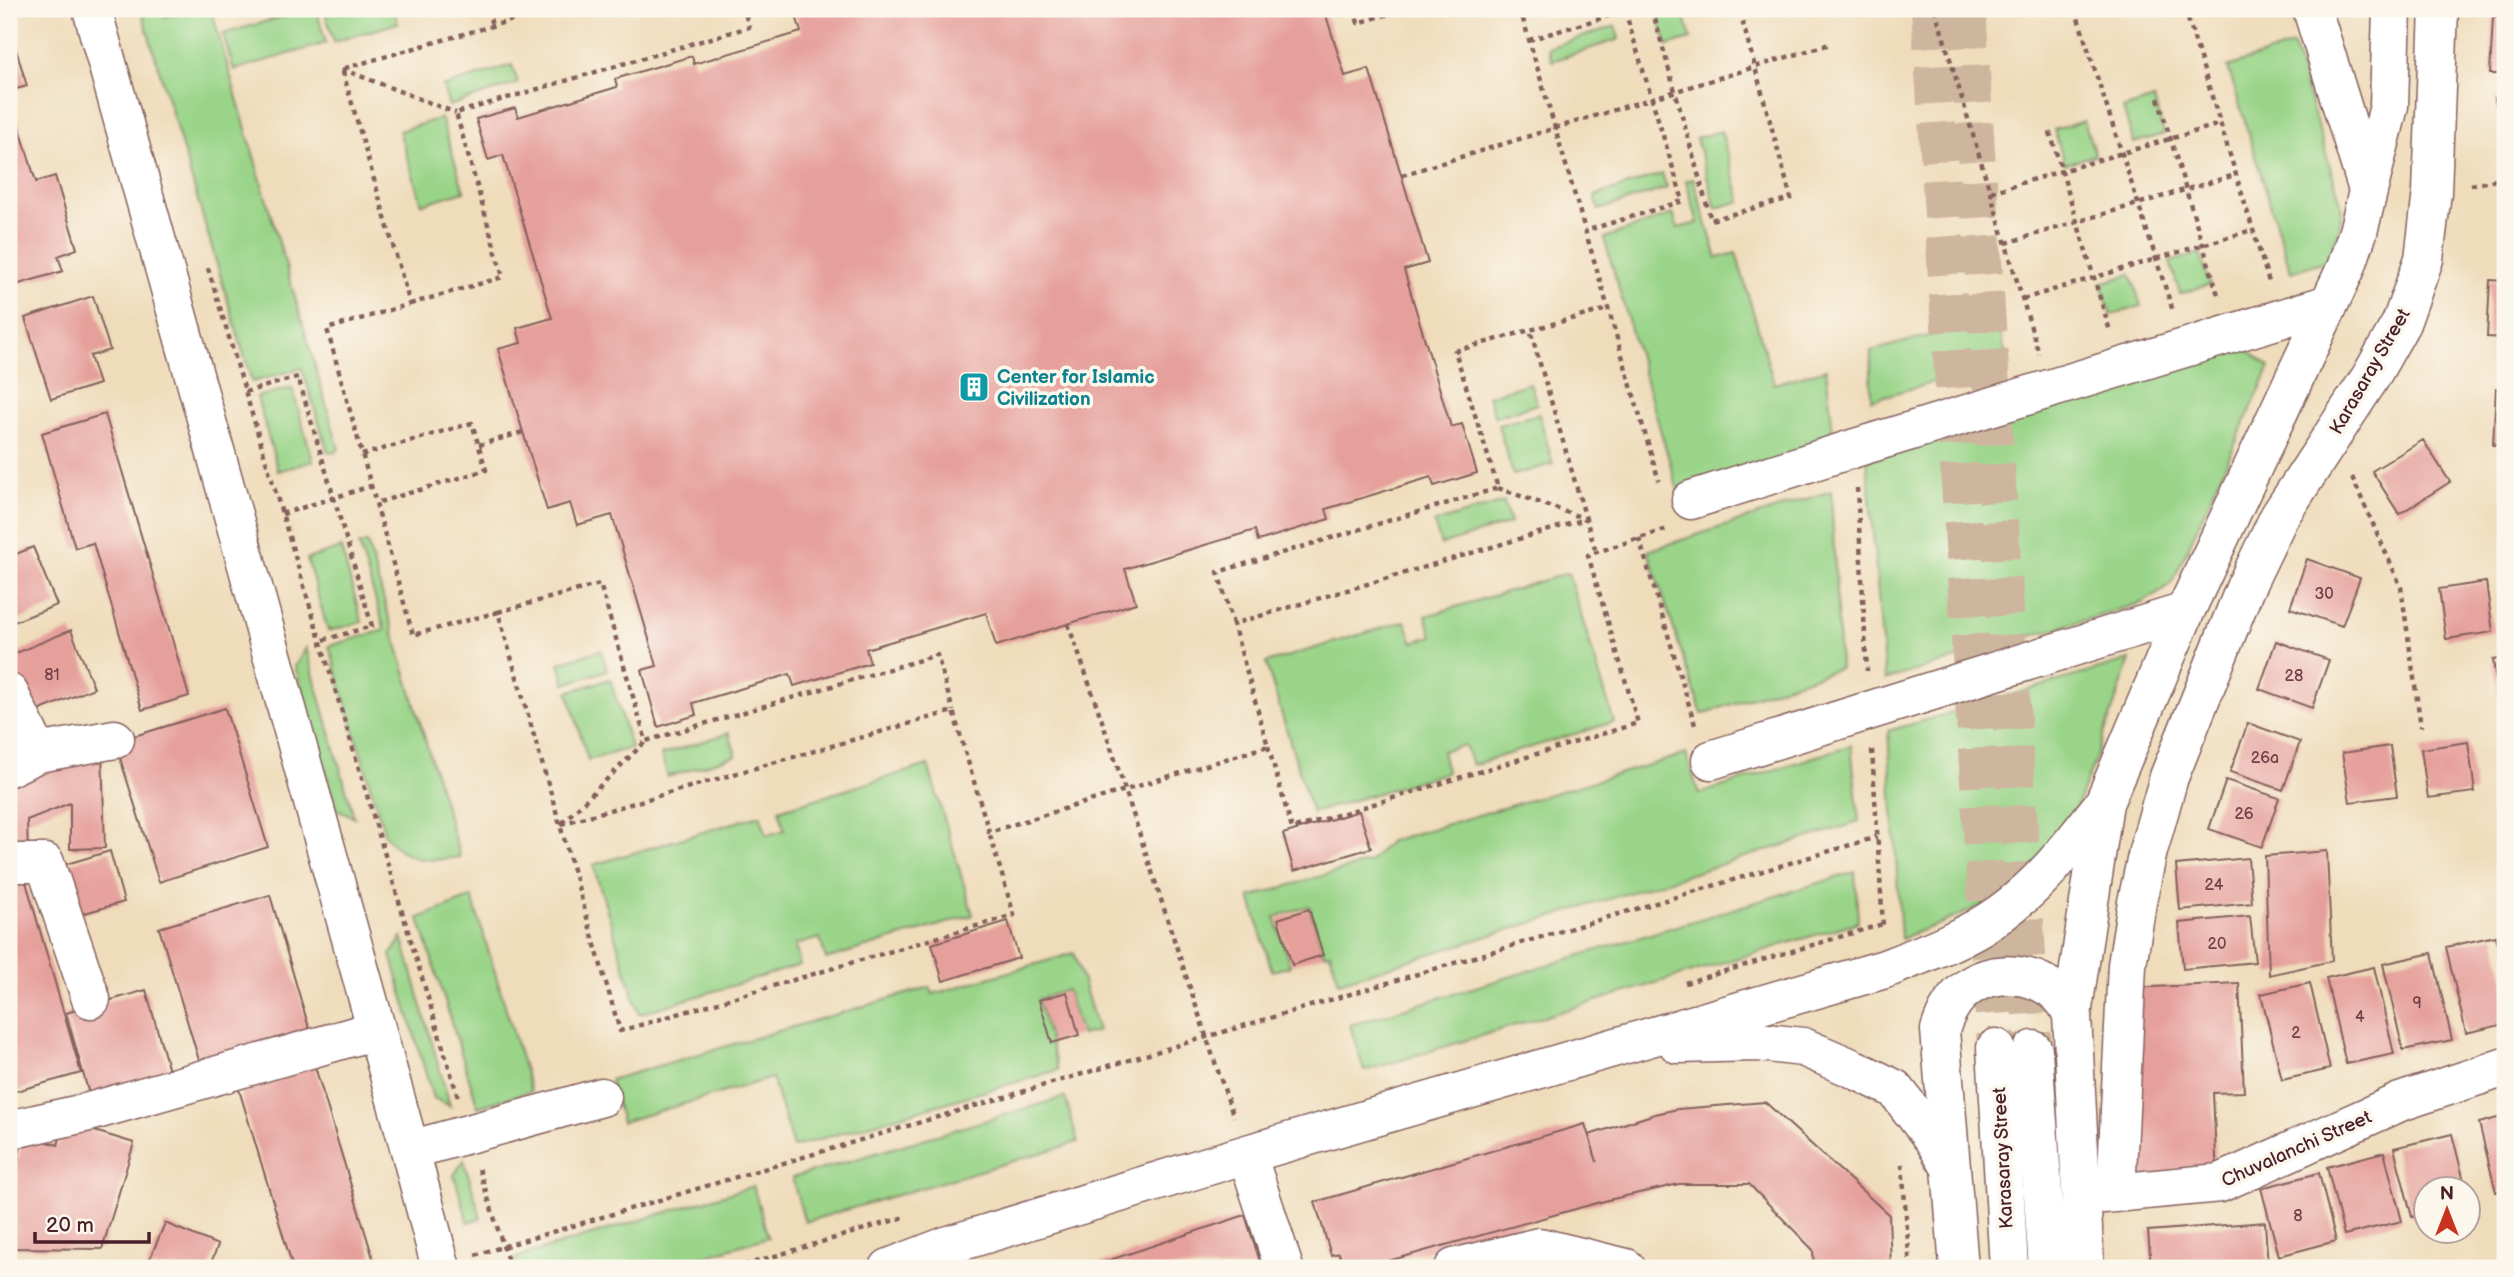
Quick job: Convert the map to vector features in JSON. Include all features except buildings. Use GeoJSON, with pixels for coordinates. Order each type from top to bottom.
{"type":"FeatureCollection","features":[{"type":"Feature","properties":{"kind":"street"},"geometry":{"type":"LineString","coordinates":[[92,9],[441,1267]]}},
{"type":"Feature","properties":{"kind":"street"},"geometry":{"type":"LineString","coordinates":[[2312,9],[2368,190]]}},
{"type":"Feature","properties":{"kind":"street"},"geometry":{"type":"LineString","coordinates":[[2085,1268],[2098,1195],[2072,1015],[2104,803],[2185,612],[2346,268],[2389,106],[2392,9]]}},
{"type":"Feature","properties":{"kind":"street","name":"Karasaray Street"},"geometry":{"type":"LineString","coordinates":[[2098,1195],[2124,1016],[2127,965],[2137,902],[2169,777],[2245,588],[2280,517],[2334,435],[2400,323],[2424,259],[2432,192],[2439,9]]}},
{"type":"Feature","properties":{"kind":"street"},"geometry":{"type":"LineString","coordinates":[[1675,506],[1855,448],[2329,304]]}},
{"type":"Feature","properties":{"kind":"street"},"geometry":{"type":"LineString","coordinates":[[1704,744],[2185,612]]}},
{"type":"Feature","properties":{"kind":"street"},"geometry":{"type":"LineString","coordinates":[[9,693],[23,760],[115,739]]}},
{"type":"Feature","properties":{"kind":"street"},"geometry":{"type":"LineString","coordinates":[[889,1268],[950,1257],[1247,1153],[1885,969],[1945,946],[2003,912],[2060,858],[2104,803]]}},
{"type":"Feature","properties":{"kind":"street"},"geometry":{"type":"LineString","coordinates":[[9,863],[45,863],[91,999]]}},
{"type":"Feature","properties":{"kind":"street"},"geometry":{"type":"LineString","coordinates":[[1959,1268],[1940,1030],[1960,994],[1976,983],[2016,976],[2034,980],[2053,989],[2064,1000],[2072,1015]]}},
{"type":"Feature","properties":{"kind":"street"},"geometry":{"type":"LineString","coordinates":[[9,1130],[89,1112],[376,1030]]}},
{"type":"Feature","properties":{"kind":"street"},"geometry":{"type":"LineString","coordinates":[[1627,1045],[1758,1042],[1803,1047],[1895,1089],[1934,1140],[1951,1168]]}},
{"type":"Feature","properties":{"kind":"street","name":"Karasaray Street"},"geometry":{"type":"LineString","coordinates":[[2009,1268],[2014,1049],[2048,1268]]}},
{"type":"Feature","properties":{"kind":"street","name":"Chuvalanchi Street"},"geometry":{"type":"LineString","coordinates":[[2098,1195],[2220,1183],[2400,1102],[2505,1067]]}},
{"type":"Feature","properties":{"kind":"street"},"geometry":{"type":"LineString","coordinates":[[410,1150],[601,1097]]}},
{"type":"Feature","properties":{"kind":"street"},"geometry":{"type":"LineString","coordinates":[[1247,1153],[1284,1268]]}},
{"type":"Feature","properties":{"kind":"street"},"geometry":{"type":"LineString","coordinates":[[1454,1268],[1539,1247],[1626,1268]]}},
{"type":"Feature","properties":{"kind":"path"},"geometry":{"type":"LineString","coordinates":[[488,9],[492,26]]}},
{"type":"Feature","properties":{"kind":"path"},"geometry":{"type":"LineString","coordinates":[[342,69],[551,9]]}},
{"type":"Feature","properties":{"kind":"path"},"geometry":{"type":"LineString","coordinates":[[342,69],[456,113],[749,27],[744,9]]}},
{"type":"Feature","properties":{"kind":"path"},"geometry":{"type":"LineString","coordinates":[[1354,9],[1358,23],[1406,9]]}},
{"type":"Feature","properties":{"kind":"path"},"geometry":{"type":"LineString","coordinates":[[1520,9],[1608,309],[1675,506],[1639,538],[1588,555],[1638,723],[1292,828],[1218,572],[1498,488],[1586,519]]}},
{"type":"Feature","properties":{"kind":"path"},"geometry":{"type":"LineString","coordinates":[[1652,9],[1712,220],[1791,198],[1739,9]]}},
{"type":"Feature","properties":{"kind":"path"},"geometry":{"type":"LineString","coordinates":[[1935,9],[2042,365]]}},
{"type":"Feature","properties":{"kind":"path"},"geometry":{"type":"LineString","coordinates":[[2075,9],[2176,322]]}},
{"type":"Feature","properties":{"kind":"path"},"geometry":{"type":"LineString","coordinates":[[2185,9],[2272,293]]}},
{"type":"Feature","properties":{"kind":"path"},"geometry":{"type":"LineString","coordinates":[[1529,40],[1625,11],[1683,201],[1585,231]]}},
{"type":"Feature","properties":{"kind":"path"},"geometry":{"type":"LineString","coordinates":[[1402,175],[1830,44]]}},
{"type":"Feature","properties":{"kind":"path"},"geometry":{"type":"LineString","coordinates":[[342,69],[410,304]]}},
{"type":"Feature","properties":{"kind":"path"},"geometry":{"type":"LineString","coordinates":[[2158,98],[2222,308]]}},
{"type":"Feature","properties":{"kind":"path"},"geometry":{"type":"LineString","coordinates":[[456,113],[503,276],[327,329],[413,635],[600,584],[646,741]]}},
{"type":"Feature","properties":{"kind":"path"},"geometry":{"type":"LineString","coordinates":[[1991,192],[2220,124]]}},
{"type":"Feature","properties":{"kind":"path"},"geometry":{"type":"LineString","coordinates":[[2050,132],[2113,342]]}},
{"type":"Feature","properties":{"kind":"path"},"geometry":{"type":"LineString","coordinates":[[2006,243],[2235,175]]}},
{"type":"Feature","properties":{"kind":"path"},"geometry":{"type":"LineString","coordinates":[[2023,299],[2252,230]]}},
{"type":"Feature","properties":{"kind":"path"},"geometry":{"type":"LineString","coordinates":[[205,260],[510,1268]]}},
{"type":"Feature","properties":{"kind":"path"},"geometry":{"type":"LineString","coordinates":[[1498,488],[1455,351],[1608,309]]}},
{"type":"Feature","properties":{"kind":"path"},"geometry":{"type":"LineString","coordinates":[[1530,330],[1596,552]]}},
{"type":"Feature","properties":{"kind":"path"},"geometry":{"type":"LineString","coordinates":[[245,392],[298,377],[335,497],[372,626],[320,641]]}},
{"type":"Feature","properties":{"kind":"path"},"geometry":{"type":"LineString","coordinates":[[362,455],[472,423],[479,445],[486,470],[376,503]]}},
{"type":"Feature","properties":{"kind":"path"},"geometry":{"type":"LineString","coordinates":[[479,445],[523,432]]}},
{"type":"Feature","properties":{"kind":"path"},"geometry":{"type":"LineString","coordinates":[[2334,435],[2400,587],[2421,727]]}},
{"type":"Feature","properties":{"kind":"path"},"geometry":{"type":"LineString","coordinates":[[282,514],[371,486]]}},
{"type":"Feature","properties":{"kind":"path"},"geometry":{"type":"LineString","coordinates":[[1233,624],[1586,519]]}},
{"type":"Feature","properties":{"kind":"path"},"geometry":{"type":"LineString","coordinates":[[1639,538],[1704,744]]}},
{"type":"Feature","properties":{"kind":"path"},"geometry":{"type":"LineString","coordinates":[[498,612],[620,1031],[1014,915],[937,655],[646,741],[561,824]]}},
{"type":"Feature","properties":{"kind":"path"},"geometry":{"type":"LineString","coordinates":[[1068,624],[1127,791],[1206,1037],[1247,1153]]}},
{"type":"Feature","properties":{"kind":"path"},"geometry":{"type":"LineString","coordinates":[[1855,674],[1867,670]]}},
{"type":"Feature","properties":{"kind":"path"},"geometry":{"type":"LineString","coordinates":[[561,824],[953,711]]}},
{"type":"Feature","properties":{"kind":"path"},"geometry":{"type":"LineString","coordinates":[[989,832],[1268,746]]}},
{"type":"Feature","properties":{"kind":"path"},"geometry":{"type":"LineString","coordinates":[[441,1267],[1877,837]]}},
{"type":"Feature","properties":{"kind":"path"},"geometry":{"type":"LineString","coordinates":[[1901,1158],[1910,1268]]}},
{"type":"Feature","properties":{"kind":"green space"},"geometry":{"type":"Polygon","coordinates":[[[141,9],[162,9],[165,17],[188,9],[211,9],[339,449],[334,453],[328,452],[302,368],[252,382],[141,9]]]}},
{"type":"Feature","properties":{"kind":"green space"},"geometry":{"type":"Polygon","coordinates":[[[316,9],[326,43],[234,70],[223,34],[316,9]]]}},
{"type":"Feature","properties":{"kind":"green space"},"geometry":{"type":"Polygon","coordinates":[[[324,9],[341,9],[343,13],[357,9],[393,9],[398,23],[334,42],[324,9]]]}},
{"type":"Feature","properties":{"kind":"green space"},"geometry":{"type":"Polygon","coordinates":[[[1656,9],[1683,9],[1691,39],[1667,46],[1656,9]]]}},
{"type":"Feature","properties":{"kind":"green space"},"geometry":{"type":"Polygon","coordinates":[[[1615,26],[1619,39],[1552,61],[1548,48],[1615,26]]]}},
{"type":"Feature","properties":{"kind":"green space"},"geometry":{"type":"Polygon","coordinates":[[[2293,45],[2341,203],[2341,218],[2338,233],[2325,261],[2291,272],[2228,67],[2293,45]]]}},
{"type":"Feature","properties":{"kind":"green space"},"geometry":{"type":"Polygon","coordinates":[[[512,65],[518,83],[449,106],[443,87],[512,65]]]}},
{"type":"Feature","properties":{"kind":"green space"},"geometry":{"type":"Polygon","coordinates":[[[2154,99],[2164,134],[2134,143],[2123,109],[2154,99]]]}},
{"type":"Feature","properties":{"kind":"green space"},"geometry":{"type":"Polygon","coordinates":[[[441,118],[464,191],[422,204],[399,131],[441,118]]]}},
{"type":"Feature","properties":{"kind":"green space"},"geometry":{"type":"Polygon","coordinates":[[[2084,121],[2095,155],[2065,164],[2054,130],[2084,121]]]}},
{"type":"Feature","properties":{"kind":"green space"},"geometry":{"type":"Polygon","coordinates":[[[1721,131],[1741,201],[1716,208],[1696,138],[1721,131]]]}},
{"type":"Feature","properties":{"kind":"green space"},"geometry":{"type":"Polygon","coordinates":[[[1662,174],[1667,188],[1599,210],[1595,196],[1662,174]]]}},
{"type":"Feature","properties":{"kind":"green space"},"geometry":{"type":"Polygon","coordinates":[[[1693,179],[1717,258],[1736,253],[1774,384],[1826,369],[1834,442],[1680,497],[1604,238],[1673,214],[1678,228],[1698,223],[1686,181],[1693,179]]]}},
{"type":"Feature","properties":{"kind":"green space"},"geometry":{"type":"Polygon","coordinates":[[[2200,253],[2210,284],[2180,294],[2170,262],[2200,253]]]}},
{"type":"Feature","properties":{"kind":"green space"},"geometry":{"type":"Polygon","coordinates":[[[2131,274],[2141,306],[2111,315],[2101,283],[2131,274]]]}},
{"type":"Feature","properties":{"kind":"green space"},"geometry":{"type":"Polygon","coordinates":[[[1995,318],[2008,361],[1871,400],[1871,351],[1995,318]]]}},
{"type":"Feature","properties":{"kind":"green space"},"geometry":{"type":"Polygon","coordinates":[[[2240,344],[2270,367],[2172,583],[2144,602],[1885,680],[1867,460],[2240,344]]]}},
{"type":"Feature","properties":{"kind":"green space"},"geometry":{"type":"Polygon","coordinates":[[[1530,383],[1537,404],[1495,417],[1488,396],[1530,383]]]}},
{"type":"Feature","properties":{"kind":"green space"},"geometry":{"type":"Polygon","coordinates":[[[292,388],[313,461],[278,471],[257,397],[292,388]]]}},
{"type":"Feature","properties":{"kind":"green space"},"geometry":{"type":"Polygon","coordinates":[[[1539,414],[1553,464],[1513,475],[1498,425],[1539,414]]]}},
{"type":"Feature","properties":{"kind":"green space"},"geometry":{"type":"Polygon","coordinates":[[[1831,491],[1840,668],[1702,714],[1648,551],[1831,491]]]}},
{"type":"Feature","properties":{"kind":"green space"},"geometry":{"type":"Polygon","coordinates":[[[1504,502],[1510,523],[1441,545],[1434,523],[1504,502]]]}},
{"type":"Feature","properties":{"kind":"green space"},"geometry":{"type":"Polygon","coordinates":[[[367,543],[460,857],[427,860],[409,856],[385,835],[329,646],[385,630],[359,545],[367,543]]]}},
{"type":"Feature","properties":{"kind":"green space"},"geometry":{"type":"Polygon","coordinates":[[[341,548],[362,622],[328,631],[307,559],[341,548]]]}},
{"type":"Feature","properties":{"kind":"green space"},"geometry":{"type":"Polygon","coordinates":[[[1568,573],[1614,722],[1472,765],[1465,745],[1442,751],[1447,772],[1312,813],[1266,663],[1405,621],[1413,642],[1432,636],[1426,616],[1568,573]]]}},
{"type":"Feature","properties":{"kind":"green space"},"geometry":{"type":"Polygon","coordinates":[[[306,648],[354,817],[337,809],[295,666],[306,648]]]}},
{"type":"Feature","properties":{"kind":"green space"},"geometry":{"type":"Polygon","coordinates":[[[601,650],[607,670],[565,684],[559,663],[601,650]]]}},
{"type":"Feature","properties":{"kind":"green space"},"geometry":{"type":"Polygon","coordinates":[[[2130,660],[2095,760],[2075,810],[2051,858],[1980,906],[1901,938],[1888,731],[2130,660]]]}},
{"type":"Feature","properties":{"kind":"green space"},"geometry":{"type":"Polygon","coordinates":[[[610,679],[631,748],[588,760],[568,692],[610,679]]]}},
{"type":"Feature","properties":{"kind":"green space"},"geometry":{"type":"Polygon","coordinates":[[[729,733],[736,755],[668,777],[661,755],[729,733]]]}},
{"type":"Feature","properties":{"kind":"green space"},"geometry":{"type":"Polygon","coordinates":[[[1851,745],[1859,822],[1339,982],[1330,953],[1324,954],[1309,906],[1275,917],[1290,966],[1272,971],[1250,897],[1370,862],[1390,841],[1686,754],[1699,794],[1851,745]]]}},
{"type":"Feature","properties":{"kind":"green space"},"geometry":{"type":"Polygon","coordinates":[[[928,765],[973,915],[826,959],[820,938],[795,945],[800,965],[639,1014],[593,865],[760,815],[767,835],[785,830],[779,810],[928,765]]]}},
{"type":"Feature","properties":{"kind":"green space"},"geometry":{"type":"Polygon","coordinates":[[[1855,872],[1858,922],[1364,1071],[1350,1025],[1855,872]]]}},
{"type":"Feature","properties":{"kind":"green space"},"geometry":{"type":"Polygon","coordinates":[[[472,897],[531,1091],[478,1107],[419,918],[472,897]]]}},
{"type":"Feature","properties":{"kind":"green space"},"geometry":{"type":"Polygon","coordinates":[[[402,937],[450,1106],[433,1098],[391,955],[402,937]]]}},
{"type":"Feature","properties":{"kind":"green space"},"geometry":{"type":"Polygon","coordinates":[[[1074,953],[1098,1031],[1081,1035],[1067,990],[1038,999],[1058,1070],[793,1147],[772,1078],[622,1122],[610,1080],[930,987],[933,994],[1074,953]]]}},
{"type":"Feature","properties":{"kind":"green space"},"geometry":{"type":"Polygon","coordinates":[[[1065,1097],[1078,1142],[805,1222],[792,1178],[1065,1097]]]}},
{"type":"Feature","properties":{"kind":"green space"},"geometry":{"type":"Polygon","coordinates":[[[464,1160],[481,1218],[468,1222],[454,1175],[464,1160]]]}},
{"type":"Feature","properties":{"kind":"green space"},"geometry":{"type":"Polygon","coordinates":[[[753,1186],[768,1237],[665,1268],[518,1268],[515,1258],[753,1186]]]}},
{"type":"Feature","properties":{"kind":"tunnel"},"geometry":{"type":"LineString","coordinates":[[1930,9],[1996,1048]]}},
{"type":"Feature","properties":{"kind":"tunnel"},"geometry":{"type":"LineString","coordinates":[[1967,9],[2033,1050]]}},
{"type":"Feature","properties":{"kind":"place","name":"Center for Islamic Civilization"},"geometry":{"type":"Point","coordinates":[974,387]}}]}
